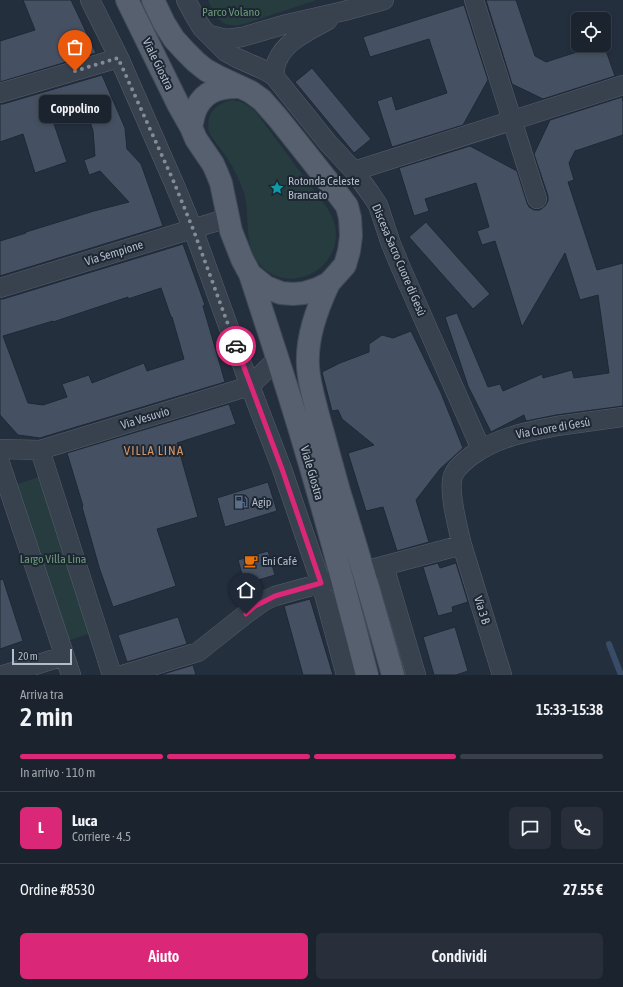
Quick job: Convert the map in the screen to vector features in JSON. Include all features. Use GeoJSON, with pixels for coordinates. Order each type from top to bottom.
{"type":"FeatureCollection","features":[{"type":"Feature","properties":{"kind":"main road","name":"Viale Giostra"},"geometry":{"type":"LineString","coordinates":[[127,0],[196,139],[213,164],[217,173],[236,246],[250,274],[278,358],[309,461],[342,577],[367,675]]}},
{"type":"Feature","properties":{"kind":"main road","name":"Viale Giostra"},"geometry":{"type":"LineString","coordinates":[[153,0],[164,23],[174,39],[185,51],[206,70],[251,92],[262,100],[347,206]]}},
{"type":"Feature","properties":{"kind":"main road"},"geometry":{"type":"LineString","coordinates":[[191,127],[194,114],[199,103],[207,95],[228,86],[240,87]]}},
{"type":"Feature","properties":{"kind":"main road"},"geometry":{"type":"LineString","coordinates":[[250,274],[266,287],[281,293],[304,293],[317,289],[329,282],[345,265],[349,251],[351,236],[350,218],[347,206]]}},
{"type":"Feature","properties":{"kind":"main road","name":"Viale Giostra"},"geometry":{"type":"LineString","coordinates":[[329,282],[320,302],[313,324],[308,354],[308,367],[328,454],[374,568],[393,675]]}},
{"type":"Feature","properties":{"kind":"street"},"geometry":{"type":"LineString","coordinates":[[90,0],[173,180],[193,229],[282,469],[321,583],[346,675]]}},
{"type":"Feature","properties":{"kind":"street"},"geometry":{"type":"LineString","coordinates":[[186,0],[202,28],[210,35],[226,39],[242,37],[283,25],[384,0]]}},
{"type":"Feature","properties":{"kind":"street"},"geometry":{"type":"LineString","coordinates":[[474,0],[537,199]]}},
{"type":"Feature","properties":{"kind":"street"},"geometry":{"type":"LineString","coordinates":[[274,76],[276,62],[282,51],[291,42],[344,11]]}},
{"type":"Feature","properties":{"kind":"street","name":"Discesa Sacro Cuore di Gesù"},"geometry":{"type":"LineString","coordinates":[[210,35],[226,52],[274,76],[328,143],[349,166],[378,205],[401,268],[481,449]]}},
{"type":"Feature","properties":{"kind":"street"},"geometry":{"type":"LineString","coordinates":[[0,93],[118,58]]}},
{"type":"Feature","properties":{"kind":"street"},"geometry":{"type":"LineString","coordinates":[[347,206],[347,176],[349,166],[512,121],[623,85]]}},
{"type":"Feature","properties":{"kind":"street"},"geometry":{"type":"LineString","coordinates":[[297,142],[328,143]]}},
{"type":"Feature","properties":{"kind":"street","name":"Via Sempione"},"geometry":{"type":"LineString","coordinates":[[0,288],[228,218]]}},
{"type":"Feature","properties":{"kind":"street","name":"Via Vesuvio"},"geometry":{"type":"LineString","coordinates":[[0,448],[40,450],[250,386],[278,358]]}},
{"type":"Feature","properties":{"kind":"street","name":"Via Cuore di Gesù"},"geometry":{"type":"LineString","coordinates":[[462,545],[452,499],[452,484],[453,476],[457,468],[465,461],[481,449],[512,435],[533,430],[623,417]]}},
{"type":"Feature","properties":{"kind":"street"},"geometry":{"type":"LineString","coordinates":[[40,450],[112,675]]}},
{"type":"Feature","properties":{"kind":"street"},"geometry":{"type":"LineString","coordinates":[[0,463],[71,675]]}},
{"type":"Feature","properties":{"kind":"street"},"geometry":{"type":"LineString","coordinates":[[374,568],[462,545]]}},
{"type":"Feature","properties":{"kind":"street","name":"Via 3 B"},"geometry":{"type":"LineString","coordinates":[[462,545],[502,675]]}},
{"type":"Feature","properties":{"kind":"street","name":"Viale Giostra"},"geometry":{"type":"LineString","coordinates":[[374,568],[416,675]]}},
{"type":"Feature","properties":{"kind":"street"},"geometry":{"type":"LineString","coordinates":[[122,675],[198,652],[264,601],[275,596],[342,577]]}},
{"type":"Feature","properties":{"kind":"street"},"geometry":{"type":"LineString","coordinates":[[3,675],[64,656]]}},
{"type":"Feature","properties":{"kind":"green space","name":"Parco Volano"},"geometry":{"type":"Polygon","coordinates":[[[208,0],[317,0],[244,24],[230,25],[221,21],[217,17],[208,0]]]}},
{"type":"Feature","properties":{"kind":"green space"},"geometry":{"type":"Polygon","coordinates":[[[232,100],[244,103],[255,111],[331,215],[336,231],[334,247],[329,258],[320,268],[310,274],[298,278],[286,278],[274,275],[263,268],[256,260],[249,241],[246,200],[243,190],[232,166],[209,133],[208,127],[212,111],[220,104],[232,100]]]}},
{"type":"Feature","properties":{"kind":"green space","name":"Largo Villa Lina"},"geometry":{"type":"Polygon","coordinates":[[[42,476],[94,632],[64,642],[12,486],[42,476]]]}},
{"type":"Feature","properties":{"kind":"building"},"geometry":{"type":"Polygon","coordinates":[[[23,0],[71,0],[96,53],[0,82],[0,41],[35,30],[23,0]]]}},
{"type":"Feature","properties":{"kind":"building"},"geometry":{"type":"Polygon","coordinates":[[[486,0],[516,0],[535,56],[546,62],[577,52],[606,52],[615,76],[543,99],[512,84],[486,0]]]}},
{"type":"Feature","properties":{"kind":"building"},"geometry":{"type":"Polygon","coordinates":[[[464,5],[488,80],[463,125],[392,147],[377,101],[392,96],[396,110],[447,93],[429,39],[370,57],[363,37],[464,5]]]}},
{"type":"Feature","properties":{"kind":"building"},"geometry":{"type":"Polygon","coordinates":[[[312,68],[371,139],[354,153],[295,82],[312,68]]]}},
{"type":"Feature","properties":{"kind":"building"},"geometry":{"type":"Polygon","coordinates":[[[102,75],[125,128],[127,149],[141,164],[163,226],[0,276],[0,241],[94,211],[129,202],[100,171],[89,175],[84,160],[95,156],[93,131],[87,112],[53,121],[67,162],[35,173],[23,134],[0,142],[0,104],[102,75]]]}},
{"type":"Feature","properties":{"kind":"building"},"geometry":{"type":"Polygon","coordinates":[[[622,97],[623,135],[575,151],[569,163],[574,180],[568,182],[597,270],[623,263],[623,406],[556,415],[526,421],[524,415],[491,432],[468,386],[445,317],[457,313],[488,387],[500,384],[503,391],[542,374],[543,378],[572,370],[574,378],[609,373],[598,295],[580,300],[565,253],[522,327],[495,241],[482,245],[477,231],[489,227],[476,183],[425,199],[429,211],[414,216],[399,168],[470,146],[517,171],[529,207],[534,210],[540,210],[548,201],[548,196],[534,154],[550,120],[622,97]]]}},
{"type":"Feature","properties":{"kind":"building"},"geometry":{"type":"Polygon","coordinates":[[[426,222],[490,294],[473,309],[409,237],[426,222]]]}},
{"type":"Feature","properties":{"kind":"building"},"geometry":{"type":"Polygon","coordinates":[[[183,244],[205,305],[203,306],[225,382],[40,438],[18,435],[0,415],[0,299],[183,244]],[[161,288],[3,336],[28,403],[43,405],[67,397],[62,384],[89,375],[92,383],[144,363],[147,371],[184,359],[161,288]]]}},
{"type":"Feature","properties":{"kind":"building"},"geometry":{"type":"Polygon","coordinates":[[[411,331],[441,393],[463,448],[440,469],[416,500],[429,542],[397,551],[383,507],[366,511],[348,453],[374,445],[342,419],[338,410],[332,411],[322,372],[340,363],[369,352],[369,344],[382,335],[393,338],[411,331]]]}},
{"type":"Feature","properties":{"kind":"building"},"geometry":{"type":"Polygon","coordinates":[[[229,404],[236,424],[177,443],[198,517],[157,529],[176,586],[113,607],[99,567],[67,453],[229,404]]]}},
{"type":"Feature","properties":{"kind":"building"},"geometry":{"type":"Polygon","coordinates":[[[268,482],[277,511],[225,527],[217,498],[268,482]]]}},
{"type":"Feature","properties":{"kind":"building"},"geometry":{"type":"Polygon","coordinates":[[[268,551],[275,575],[245,584],[238,560],[268,551]]]}},
{"type":"Feature","properties":{"kind":"building"},"geometry":{"type":"Polygon","coordinates":[[[438,563],[440,568],[456,563],[468,602],[452,607],[453,612],[438,616],[423,567],[438,563]]]}},
{"type":"Feature","properties":{"kind":"building"},"geometry":{"type":"Polygon","coordinates":[[[3,579],[23,641],[0,649],[0,580],[3,579]]]}},
{"type":"Feature","properties":{"kind":"building"},"geometry":{"type":"Polygon","coordinates":[[[310,599],[333,675],[303,675],[284,606],[310,599]]]}},
{"type":"Feature","properties":{"kind":"building"},"geometry":{"type":"Polygon","coordinates":[[[178,617],[187,644],[127,662],[118,635],[178,617]]]}},
{"type":"Feature","properties":{"kind":"building"},"geometry":{"type":"Polygon","coordinates":[[[455,627],[468,671],[456,675],[434,675],[423,637],[455,627]]]}},
{"type":"Feature","properties":{"kind":"building"},"geometry":{"type":"Polygon","coordinates":[[[193,665],[196,675],[160,675],[193,665]]]}},
{"type":"Feature","properties":{"kind":"waterway"},"geometry":{"type":"LineString","coordinates":[[609,644],[621,675]]}},
{"type":"Feature","properties":{"kind":"way so far"},"geometry":{"type":"LineString","coordinates":[[75,71],[118,58],[173,180],[193,229],[236,346]]}},
{"type":"Feature","properties":{"kind":"place","name":"Coppolino"},"geometry":{"type":"Point","coordinates":[75,71]}},
{"type":"Feature","properties":{"kind":"place","name":"Rotonda Celeste Brancato"},"geometry":{"type":"Point","coordinates":[277,188]}},
{"type":"Feature","properties":{"kind":"place","name":"Agip"},"geometry":{"type":"Point","coordinates":[241,502]}},
{"type":"Feature","properties":{"kind":"place","name":"Eni Café"},"geometry":{"type":"Point","coordinates":[251,561]}},
{"type":"Feature","properties":{"kind":"district","name":"VILLA LINA"},"geometry":{"type":"Point","coordinates":[154,450]}},
{"type":"Feature","properties":{"kind":"route"},"geometry":{"type":"LineString","coordinates":[[236,346],[282,469],[321,583],[275,596],[255,606],[246,614]]}}]}
